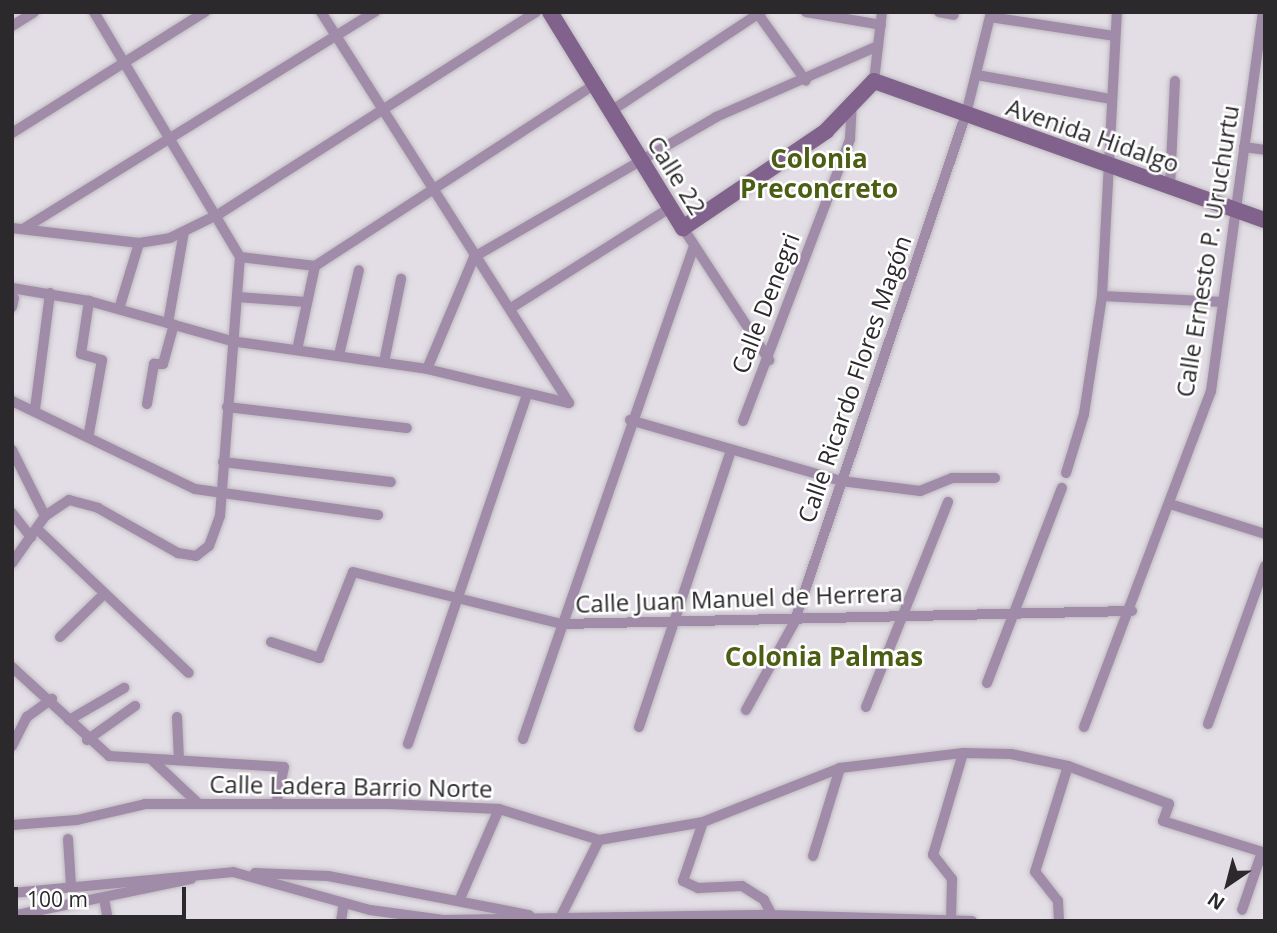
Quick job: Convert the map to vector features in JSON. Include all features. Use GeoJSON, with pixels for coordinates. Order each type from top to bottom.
{"type":"FeatureCollection","features":[{"type":"Feature","properties":{"kind":"street"},"geometry":{"type":"LineString","coordinates":[[12,26],[34,12]]}},
{"type":"Feature","properties":{"kind":"street"},"geometry":{"type":"LineString","coordinates":[[12,564],[45,516],[69,500],[83,501],[196,556],[214,536],[223,493],[231,341],[240,257],[219,214],[94,12]]}},
{"type":"Feature","properties":{"kind":"street"},"geometry":{"type":"LineString","coordinates":[[12,133],[205,12]]}},
{"type":"Feature","properties":{"kind":"street"},"geometry":{"type":"LineString","coordinates":[[13,298],[50,293],[89,301],[231,341],[427,369],[569,403],[510,308],[429,187],[321,12]]}},
{"type":"Feature","properties":{"kind":"street"},"geometry":{"type":"LineString","coordinates":[[18,228],[375,12]]}},
{"type":"Feature","properties":{"kind":"street"},"geometry":{"type":"LineString","coordinates":[[806,12],[881,25]]}},
{"type":"Feature","properties":{"kind":"street"},"geometry":{"type":"LineString","coordinates":[[683,228],[808,144],[874,81],[882,12]]}},
{"type":"Feature","properties":{"kind":"street"},"geometry":{"type":"LineString","coordinates":[[939,12],[954,15]]}},
{"type":"Feature","properties":{"kind":"street"},"geometry":{"type":"LineString","coordinates":[[1066,473],[1084,414],[1102,296],[1113,167],[1110,99],[1117,12]]}},
{"type":"Feature","properties":{"kind":"street","name":"Calle Ernesto P. Uruchurtu"},"geometry":{"type":"LineString","coordinates":[[1084,727],[1132,611],[1211,391],[1263,12]]}},
{"type":"Feature","properties":{"kind":"street"},"geometry":{"type":"LineString","coordinates":[[18,228],[139,243],[184,231],[219,214],[381,111],[547,13]]}},
{"type":"Feature","properties":{"kind":"street","name":"Calle 22"},"geometry":{"type":"LineString","coordinates":[[547,13],[769,360]]}},
{"type":"Feature","properties":{"kind":"street"},"geometry":{"type":"LineString","coordinates":[[611,111],[760,13],[806,81]]}},
{"type":"Feature","properties":{"kind":"street"},"geometry":{"type":"LineString","coordinates":[[990,14],[1114,36]]}},
{"type":"Feature","properties":{"kind":"street","name":"Calle Ricardo Flores Magón"},"geometry":{"type":"LineString","coordinates":[[746,710],[793,623],[966,114],[990,14]]}},
{"type":"Feature","properties":{"kind":"street"},"geometry":{"type":"LineString","coordinates":[[427,369],[474,257],[639,158],[878,46]]}},
{"type":"Feature","properties":{"kind":"street"},"geometry":{"type":"LineString","coordinates":[[977,75],[1110,99]]}},
{"type":"Feature","properties":{"kind":"street","name":"Avenida Hidalgo"},"geometry":{"type":"LineString","coordinates":[[874,81],[1265,220]]}},
{"type":"Feature","properties":{"kind":"street"},"geometry":{"type":"LineString","coordinates":[[1170,186],[1175,81]]}},
{"type":"Feature","properties":{"kind":"street"},"geometry":{"type":"LineString","coordinates":[[297,351],[315,266],[429,187],[594,85]]}},
{"type":"Feature","properties":{"kind":"street","name":"Calle Denegri"},"geometry":{"type":"LineString","coordinates":[[743,421],[769,360],[850,139],[852,104]]}},
{"type":"Feature","properties":{"kind":"street"},"geometry":{"type":"LineString","coordinates":[[1244,147],[1265,150]]}},
{"type":"Feature","properties":{"kind":"street"},"geometry":{"type":"LineString","coordinates":[[510,308],[670,208]]}},
{"type":"Feature","properties":{"kind":"street"},"geometry":{"type":"LineString","coordinates":[[147,404],[154,363],[163,364],[184,231]]}},
{"type":"Feature","properties":{"kind":"street"},"geometry":{"type":"LineString","coordinates":[[119,309],[139,243]]}},
{"type":"Feature","properties":{"kind":"street"},"geometry":{"type":"LineString","coordinates":[[523,739],[630,420],[694,246]]}},
{"type":"Feature","properties":{"kind":"street"},"geometry":{"type":"LineString","coordinates":[[240,257],[315,266]]}},
{"type":"Feature","properties":{"kind":"street"},"geometry":{"type":"LineString","coordinates":[[339,355],[359,270]]}},
{"type":"Feature","properties":{"kind":"street"},"geometry":{"type":"LineString","coordinates":[[384,362],[401,279]]}},
{"type":"Feature","properties":{"kind":"street"},"geometry":{"type":"LineString","coordinates":[[36,409],[50,293]]}},
{"type":"Feature","properties":{"kind":"street"},"geometry":{"type":"LineString","coordinates":[[1102,296],[1223,302]]}},
{"type":"Feature","properties":{"kind":"street"},"geometry":{"type":"LineString","coordinates":[[237,297],[306,302]]}},
{"type":"Feature","properties":{"kind":"street"},"geometry":{"type":"LineString","coordinates":[[89,301],[81,354],[102,360],[89,433]]}},
{"type":"Feature","properties":{"kind":"street"},"geometry":{"type":"LineString","coordinates":[[408,744],[527,394]]}},
{"type":"Feature","properties":{"kind":"street"},"geometry":{"type":"LineString","coordinates":[[12,401],[89,433],[178,483],[223,493],[378,515]]}},
{"type":"Feature","properties":{"kind":"street"},"geometry":{"type":"LineString","coordinates":[[227,407],[407,428]]}},
{"type":"Feature","properties":{"kind":"street"},"geometry":{"type":"LineString","coordinates":[[630,420],[841,481],[920,491],[952,478],[995,478]]}},
{"type":"Feature","properties":{"kind":"street"},"geometry":{"type":"LineString","coordinates":[[12,450],[45,516]]}},
{"type":"Feature","properties":{"kind":"street"},"geometry":{"type":"LineString","coordinates":[[639,727],[677,622],[731,451]]}},
{"type":"Feature","properties":{"kind":"street"},"geometry":{"type":"LineString","coordinates":[[223,462],[391,482]]}},
{"type":"Feature","properties":{"kind":"street"},"geometry":{"type":"LineString","coordinates":[[987,683],[1062,488]]}},
{"type":"Feature","properties":{"kind":"street"},"geometry":{"type":"LineString","coordinates":[[866,707],[898,615],[948,502]]}},
{"type":"Feature","properties":{"kind":"street"},"geometry":{"type":"LineString","coordinates":[[1170,504],[1265,534]]}},
{"type":"Feature","properties":{"kind":"street"},"geometry":{"type":"LineString","coordinates":[[12,513],[101,597],[189,673]]}},
{"type":"Feature","properties":{"kind":"street"},"geometry":{"type":"LineString","coordinates":[[1208,724],[1265,566]]}},
{"type":"Feature","properties":{"kind":"street","name":"Calle Juan Manuel de Herrera"},"geometry":{"type":"LineString","coordinates":[[271,642],[313,658],[323,653],[354,572],[562,624],[793,623],[898,615],[1132,611]]}},
{"type":"Feature","properties":{"kind":"street"},"geometry":{"type":"LineString","coordinates":[[60,637],[101,597]]}},
{"type":"Feature","properties":{"kind":"street"},"geometry":{"type":"LineString","coordinates":[[12,667],[52,699],[87,740],[110,756],[287,771],[276,804]]}},
{"type":"Feature","properties":{"kind":"street"},"geometry":{"type":"LineString","coordinates":[[69,720],[124,688]]}},
{"type":"Feature","properties":{"kind":"street"},"geometry":{"type":"LineString","coordinates":[[12,746],[27,718],[52,699]]}},
{"type":"Feature","properties":{"kind":"street"},"geometry":{"type":"LineString","coordinates":[[87,740],[135,706]]}},
{"type":"Feature","properties":{"kind":"street"},"geometry":{"type":"LineString","coordinates":[[177,716],[179,760]]}},
{"type":"Feature","properties":{"kind":"street"},"geometry":{"type":"LineString","coordinates":[[951,920],[952,879],[933,855],[963,753]]}},
{"type":"Feature","properties":{"kind":"street","name":"Calle Ladera Barrio Norte"},"geometry":{"type":"LineString","coordinates":[[12,825],[76,820],[136,805],[198,803],[499,809],[599,840],[704,822],[840,768],[963,753],[1012,754],[1068,766],[1168,804],[1163,821],[1262,852],[1242,910]]}},
{"type":"Feature","properties":{"kind":"street"},"geometry":{"type":"LineString","coordinates":[[151,759],[198,803]]}},
{"type":"Feature","properties":{"kind":"street"},"geometry":{"type":"LineString","coordinates":[[1059,921],[1058,901],[1035,872],[1068,766]]}},
{"type":"Feature","properties":{"kind":"street"},"geometry":{"type":"LineString","coordinates":[[813,856],[840,768]]}},
{"type":"Feature","properties":{"kind":"street"},"geometry":{"type":"LineString","coordinates":[[459,901],[499,809]]}},
{"type":"Feature","properties":{"kind":"street"},"geometry":{"type":"LineString","coordinates":[[704,822],[683,881],[698,888],[742,886],[764,900],[772,915]]}},
{"type":"Feature","properties":{"kind":"street"},"geometry":{"type":"LineString","coordinates":[[68,839],[71,885]]}},
{"type":"Feature","properties":{"kind":"street"},"geometry":{"type":"LineString","coordinates":[[554,918],[599,840]]}},
{"type":"Feature","properties":{"kind":"street"},"geometry":{"type":"LineString","coordinates":[[254,873],[344,903],[443,920],[772,915],[972,921]]}},
{"type":"Feature","properties":{"kind":"street"},"geometry":{"type":"LineString","coordinates":[[12,893],[71,885],[254,873],[328,876],[554,918]]}},
{"type":"Feature","properties":{"kind":"street"},"geometry":{"type":"LineString","coordinates":[[12,916],[204,876]]}},
{"type":"Feature","properties":{"kind":"street"},"geometry":{"type":"LineString","coordinates":[[104,898],[108,921]]}},
{"type":"Feature","properties":{"kind":"street"},"geometry":{"type":"LineString","coordinates":[[341,921],[344,903]]}},
{"type":"Feature","properties":{"kind":"district","name":"Colonia Preconcreto"},"geometry":{"type":"Point","coordinates":[819,174]}},
{"type":"Feature","properties":{"kind":"district","name":"Colonia Palmas"},"geometry":{"type":"Point","coordinates":[824,657]}}]}
